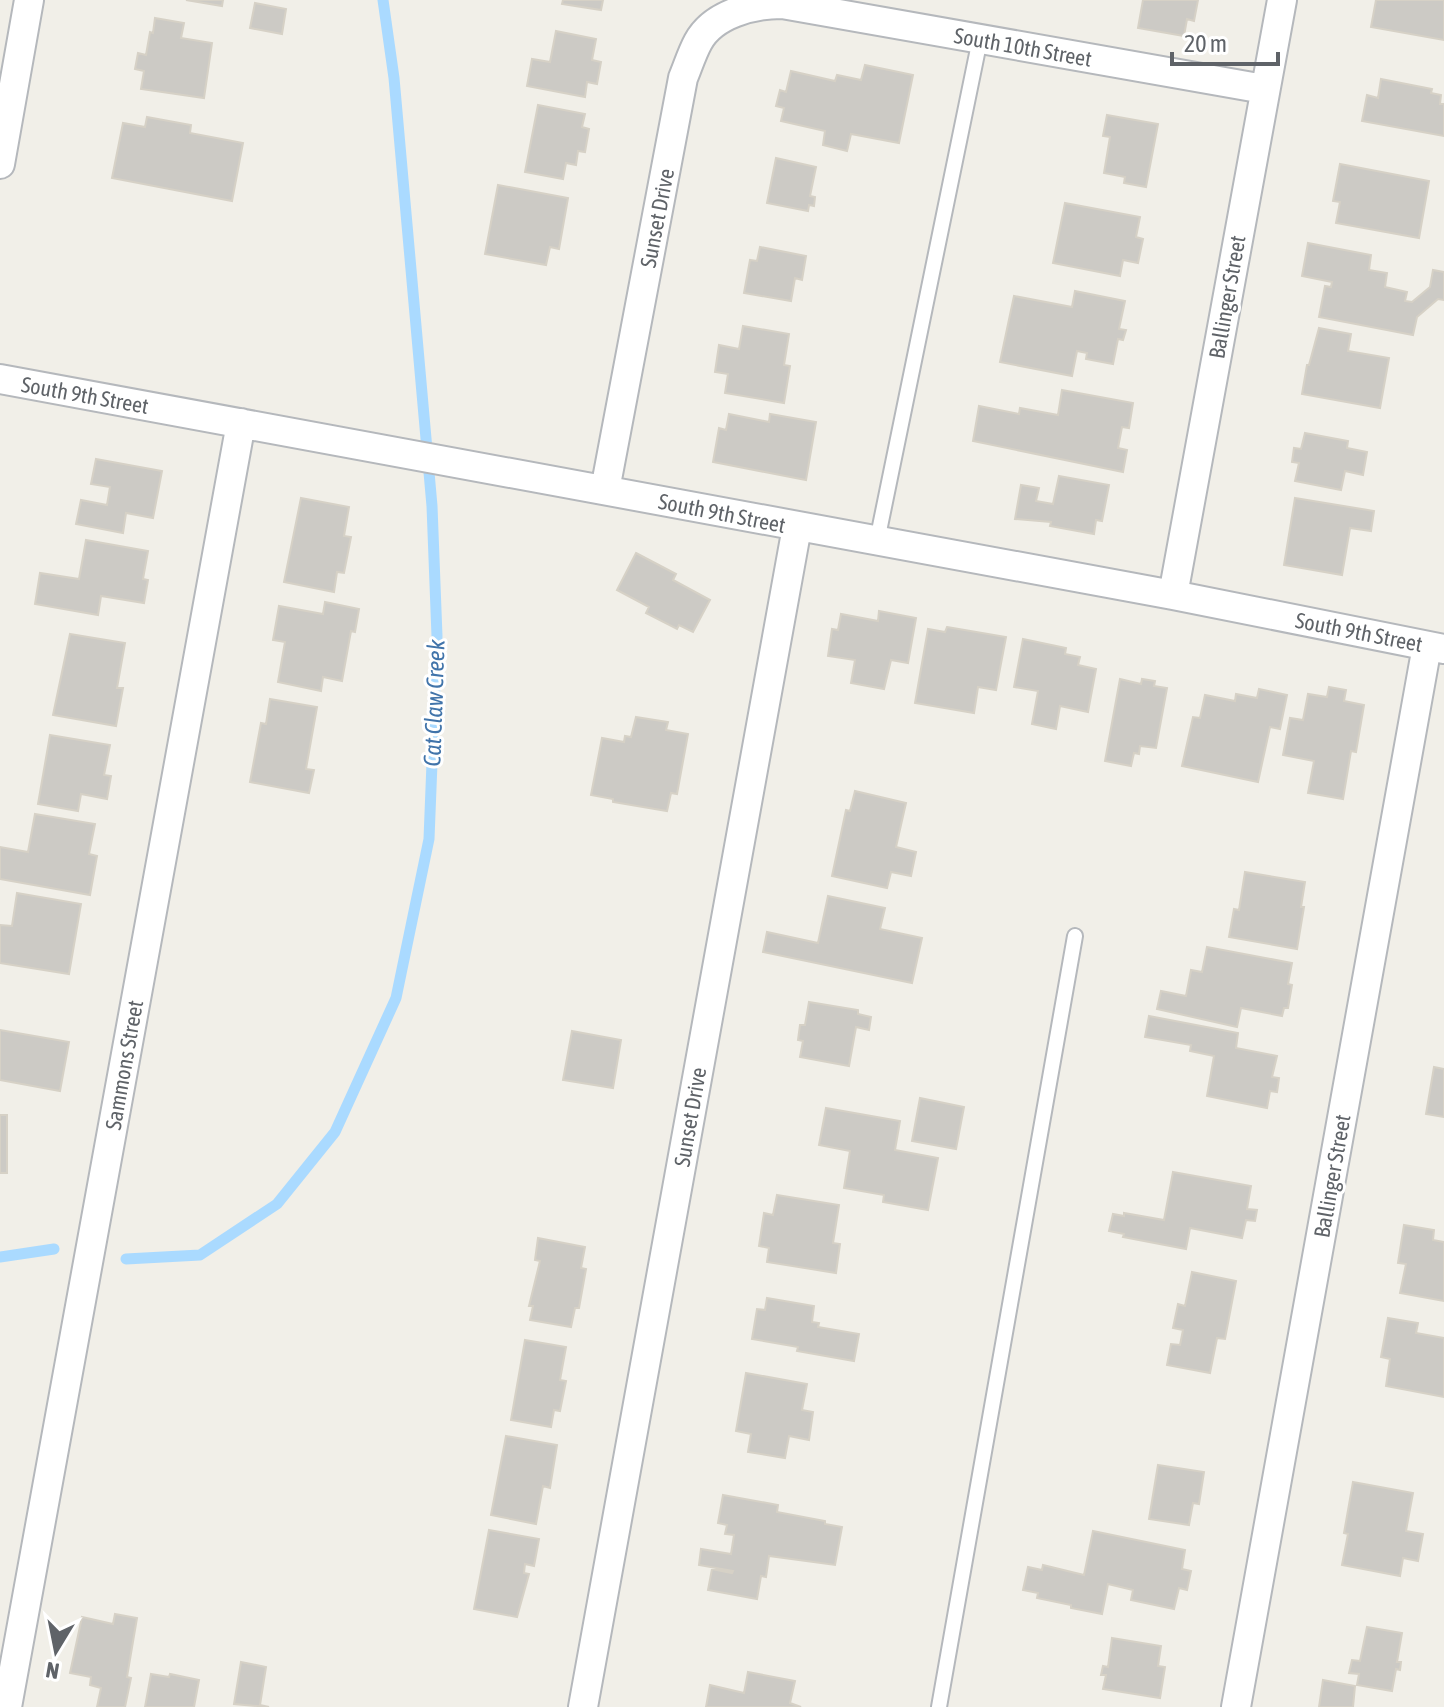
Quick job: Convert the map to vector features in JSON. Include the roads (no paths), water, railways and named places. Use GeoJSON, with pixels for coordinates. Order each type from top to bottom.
{"type":"FeatureCollection","features":[{"type":"Feature","properties":{"kind":"street"},"geometry":{"type":"LineString","coordinates":[[0,164],[29,0]]}},
{"type":"Feature","properties":{"kind":"street","name":"Ballinger Street"},"geometry":{"type":"LineString","coordinates":[[1173,595],[1282,0]]}},
{"type":"Feature","properties":{"kind":"street","name":"Sunset Drive"},"geometry":{"type":"LineString","coordinates":[[605,490],[683,78],[699,39],[725,16],[758,4],[782,4]]}},
{"type":"Feature","properties":{"kind":"street","name":"South 10th Street"},"geometry":{"type":"LineString","coordinates":[[782,4],[1264,89]]}},
{"type":"Feature","properties":{"kind":"street","name":"South 9th Street"},"geometry":{"type":"LineString","coordinates":[[0,379],[1173,595],[1435,647]]}},
{"type":"Feature","properties":{"kind":"street","name":"Sammons Street"},"geometry":{"type":"LineString","coordinates":[[7,1707],[241,423]]}},
{"type":"Feature","properties":{"kind":"street","name":"Sunset Drive"},"geometry":{"type":"LineString","coordinates":[[583,1707],[797,527]]}},
{"type":"Feature","properties":{"kind":"street","name":"Ballinger Street"},"geometry":{"type":"LineString","coordinates":[[1236,1707],[1435,647]]}},
{"type":"Feature","properties":{"kind":"lane"},"geometry":{"type":"LineString","coordinates":[[877,541],[980,39]]}},
{"type":"Feature","properties":{"kind":"lane"},"geometry":{"type":"LineString","coordinates":[[939,1707],[1075,936]]}},
{"type":"Feature","properties":{"kind":"waterway","name":"Cat Claw Creek"},"geometry":{"type":"LineString","coordinates":[[126,1259],[200,1255],[277,1204],[335,1132],[396,998],[429,839],[437,636],[432,506],[394,78],[383,0]]}},
{"type":"Feature","properties":{"kind":"waterway","name":"Cat Claw Creek"},"geometry":{"type":"LineString","coordinates":[[0,1257],[54,1249]]}}]}
